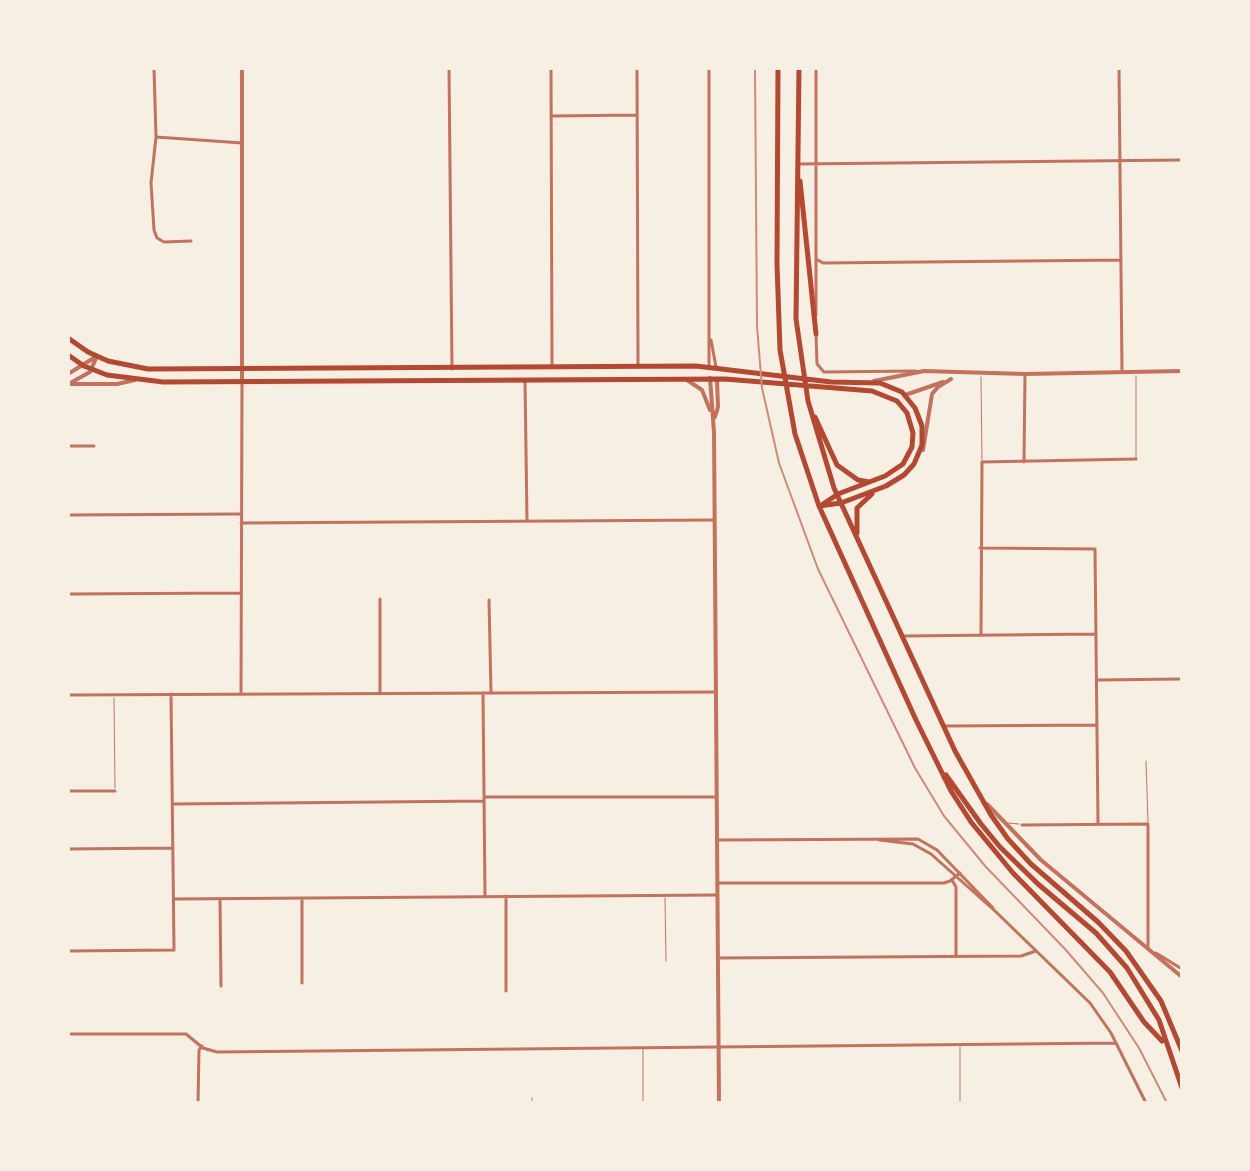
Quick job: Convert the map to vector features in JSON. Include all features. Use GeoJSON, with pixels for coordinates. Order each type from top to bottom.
{"type":"FeatureCollection","features":[{"type":"Feature","properties":{"kind":"highway"},"geometry":{"type":"LineString","coordinates":[[778,68],[777,276],[780,350],[795,434],[819,506],[951,791],[989,845],[1110,972],[1144,1022],[1162,1041]]}},
{"type":"Feature","properties":{"kind":"highway"},"geometry":{"type":"LineString","coordinates":[[799,68],[796,319],[808,401],[824,460],[966,773],[999,827],[1031,864],[1098,922],[1126,951],[1161,1001],[1182,1051]]}},
{"type":"Feature","properties":{"kind":"highway"},"geometry":{"type":"LineString","coordinates":[[797,164],[816,334]]}},
{"type":"Feature","properties":{"kind":"highway"},"geometry":{"type":"LineString","coordinates":[[68,338],[119,365],[148,369],[712,367],[889,396],[900,404],[910,418],[912,447],[897,469],[838,494],[819,506]]}},
{"type":"Feature","properties":{"kind":"highway"},"geometry":{"type":"LineString","coordinates":[[68,355],[92,369],[135,380],[713,378],[832,385],[886,384],[905,395],[918,413],[922,445],[914,464],[904,475],[858,506],[855,521],[859,542]]}},
{"type":"Feature","properties":{"kind":"highway"},"geometry":{"type":"LineString","coordinates":[[712,367],[713,378]]}},
{"type":"Feature","properties":{"kind":"highway"},"geometry":{"type":"LineString","coordinates":[[889,396],[905,395]]}},
{"type":"Feature","properties":{"kind":"highway"},"geometry":{"type":"LineString","coordinates":[[808,401],[837,465],[858,480],[872,481]]}},
{"type":"Feature","properties":{"kind":"highway"},"geometry":{"type":"LineString","coordinates":[[819,506],[841,503],[886,486]]}},
{"type":"Feature","properties":{"kind":"highway"},"geometry":{"type":"LineString","coordinates":[[931,752],[967,806],[1000,847],[1112,950],[1134,977],[1169,1045],[1182,1088]]}},
{"type":"Feature","properties":{"kind":"street"},"geometry":{"type":"LineString","coordinates":[[154,68],[156,137],[151,183],[154,230],[157,238],[164,242],[191,241]]}},
{"type":"Feature","properties":{"kind":"street"},"geometry":{"type":"LineString","coordinates":[[241,694],[242,68]]}},
{"type":"Feature","properties":{"kind":"street"},"geometry":{"type":"LineString","coordinates":[[551,68],[552,367]]}},
{"type":"Feature","properties":{"kind":"street"},"geometry":{"type":"LineString","coordinates":[[637,68],[638,366]]}},
{"type":"Feature","properties":{"kind":"street"},"geometry":{"type":"LineString","coordinates":[[709,68],[712,367]]}},
{"type":"Feature","properties":{"kind":"street"},"geometry":{"type":"LineString","coordinates":[[816,68],[816,334],[817,362],[823,371],[1182,373]]}},
{"type":"Feature","properties":{"kind":"street"},"geometry":{"type":"LineString","coordinates":[[1119,68],[1122,373]]}},
{"type":"Feature","properties":{"kind":"street"},"geometry":{"type":"LineString","coordinates":[[448,69],[452,369]]}},
{"type":"Feature","properties":{"kind":"street"},"geometry":{"type":"LineString","coordinates":[[552,116],[637,115]]}},
{"type":"Feature","properties":{"kind":"street"},"geometry":{"type":"LineString","coordinates":[[156,137],[242,143]]}},
{"type":"Feature","properties":{"kind":"street"},"geometry":{"type":"LineString","coordinates":[[797,164],[1182,160]]}},
{"type":"Feature","properties":{"kind":"street"},"geometry":{"type":"LineString","coordinates":[[818,260],[823,263],[1121,260]]}},
{"type":"Feature","properties":{"kind":"street"},"geometry":{"type":"LineString","coordinates":[[68,374],[97,356]]}},
{"type":"Feature","properties":{"kind":"street"},"geometry":{"type":"LineString","coordinates":[[68,384],[86,376],[97,356]]}},
{"type":"Feature","properties":{"kind":"street"},"geometry":{"type":"LineString","coordinates":[[855,383],[899,378],[924,371]]}},
{"type":"Feature","properties":{"kind":"street"},"geometry":{"type":"LineString","coordinates":[[914,464],[925,444],[931,399],[930,385],[924,371]]}},
{"type":"Feature","properties":{"kind":"street"},"geometry":{"type":"LineString","coordinates":[[905,395],[972,374]]}},
{"type":"Feature","properties":{"kind":"street"},"geometry":{"type":"LineString","coordinates":[[1024,462],[1025,374]]}},
{"type":"Feature","properties":{"kind":"street"},"geometry":{"type":"LineString","coordinates":[[525,378],[527,521]]}},
{"type":"Feature","properties":{"kind":"street"},"geometry":{"type":"LineString","coordinates":[[683,378],[702,390],[714,420]]}},
{"type":"Feature","properties":{"kind":"street"},"geometry":{"type":"LineString","coordinates":[[713,378],[718,407],[714,420],[719,1103]]}},
{"type":"Feature","properties":{"kind":"street"},"geometry":{"type":"LineString","coordinates":[[931,399],[936,389],[951,379]]}},
{"type":"Feature","properties":{"kind":"street"},"geometry":{"type":"LineString","coordinates":[[68,384],[117,384],[135,380]]}},
{"type":"Feature","properties":{"kind":"street"},"geometry":{"type":"LineString","coordinates":[[68,446],[94,446]]}},
{"type":"Feature","properties":{"kind":"street"},"geometry":{"type":"LineString","coordinates":[[981,634],[982,462],[1136,459]]}},
{"type":"Feature","properties":{"kind":"street"},"geometry":{"type":"LineString","coordinates":[[68,515],[241,514]]}},
{"type":"Feature","properties":{"kind":"street"},"geometry":{"type":"LineString","coordinates":[[241,523],[715,520]]}},
{"type":"Feature","properties":{"kind":"street"},"geometry":{"type":"LineString","coordinates":[[980,548],[1095,549],[1098,824]]}},
{"type":"Feature","properties":{"kind":"street"},"geometry":{"type":"LineString","coordinates":[[68,594],[241,593]]}},
{"type":"Feature","properties":{"kind":"street"},"geometry":{"type":"LineString","coordinates":[[380,599],[380,693]]}},
{"type":"Feature","properties":{"kind":"street"},"geometry":{"type":"LineString","coordinates":[[489,600],[491,693]]}},
{"type":"Feature","properties":{"kind":"street"},"geometry":{"type":"LineString","coordinates":[[902,637],[915,634],[1096,634]]}},
{"type":"Feature","properties":{"kind":"street"},"geometry":{"type":"LineString","coordinates":[[1097,680],[1182,679]]}},
{"type":"Feature","properties":{"kind":"street"},"geometry":{"type":"LineString","coordinates":[[68,695],[716,692]]}},
{"type":"Feature","properties":{"kind":"street"},"geometry":{"type":"LineString","coordinates":[[483,693],[485,896]]}},
{"type":"Feature","properties":{"kind":"street"},"geometry":{"type":"LineString","coordinates":[[68,951],[174,950],[171,694]]}},
{"type":"Feature","properties":{"kind":"street"},"geometry":{"type":"LineString","coordinates":[[943,726],[1097,725]]}},
{"type":"Feature","properties":{"kind":"street"},"geometry":{"type":"LineString","coordinates":[[68,791],[115,791]]}},
{"type":"Feature","properties":{"kind":"street"},"geometry":{"type":"LineString","coordinates":[[173,804],[717,797]]}},
{"type":"Feature","properties":{"kind":"street"},"geometry":{"type":"LineString","coordinates":[[983,800],[1041,860],[1182,977]]}},
{"type":"Feature","properties":{"kind":"street"},"geometry":{"type":"LineString","coordinates":[[1022,825],[1148,824],[1149,949]]}},
{"type":"Feature","properties":{"kind":"street"},"geometry":{"type":"LineString","coordinates":[[717,840],[918,839],[933,846],[956,876],[956,957]]}},
{"type":"Feature","properties":{"kind":"street"},"geometry":{"type":"LineString","coordinates":[[917,846],[918,839]]}},
{"type":"Feature","properties":{"kind":"street"},"geometry":{"type":"LineString","coordinates":[[879,840],[917,846],[931,854],[1090,1003],[1116,1043],[1144,1103]]}},
{"type":"Feature","properties":{"kind":"street"},"geometry":{"type":"LineString","coordinates":[[68,849],[173,848]]}},
{"type":"Feature","properties":{"kind":"street"},"geometry":{"type":"LineString","coordinates":[[717,883],[944,883],[956,876]]}},
{"type":"Feature","properties":{"kind":"street"},"geometry":{"type":"LineString","coordinates":[[174,899],[717,895]]}},
{"type":"Feature","properties":{"kind":"street"},"geometry":{"type":"LineString","coordinates":[[506,896],[506,991]]}},
{"type":"Feature","properties":{"kind":"street"},"geometry":{"type":"LineString","coordinates":[[302,898],[302,983]]}},
{"type":"Feature","properties":{"kind":"street"},"geometry":{"type":"LineString","coordinates":[[220,899],[221,986]]}},
{"type":"Feature","properties":{"kind":"street"},"geometry":{"type":"LineString","coordinates":[[1149,949],[1182,969]]}},
{"type":"Feature","properties":{"kind":"street"},"geometry":{"type":"LineString","coordinates":[[718,958],[1021,956],[1036,951]]}},
{"type":"Feature","properties":{"kind":"street"},"geometry":{"type":"LineString","coordinates":[[68,1034],[186,1034],[210,1051],[217,1052],[1116,1043]]}},
{"type":"Feature","properties":{"kind":"street"},"geometry":{"type":"LineString","coordinates":[[198,1103],[199,1050],[202,1046]]}},
{"type":"Feature","properties":{"kind":"lane"},"geometry":{"type":"LineString","coordinates":[[1136,373],[1136,459]]}},
{"type":"Feature","properties":{"kind":"lane"},"geometry":{"type":"LineString","coordinates":[[981,374],[982,462]]}},
{"type":"Feature","properties":{"kind":"lane"},"geometry":{"type":"LineString","coordinates":[[114,694],[115,791]]}},
{"type":"Feature","properties":{"kind":"lane"},"geometry":{"type":"LineString","coordinates":[[1146,761],[1148,824]]}},
{"type":"Feature","properties":{"kind":"lane"},"geometry":{"type":"LineString","coordinates":[[1006,823],[1022,825]]}},
{"type":"Feature","properties":{"kind":"lane"},"geometry":{"type":"LineString","coordinates":[[665,895],[666,961]]}},
{"type":"Feature","properties":{"kind":"lane"},"geometry":{"type":"LineString","coordinates":[[960,1044],[960,1103]]}},
{"type":"Feature","properties":{"kind":"lane"},"geometry":{"type":"LineString","coordinates":[[642,1047],[643,1103]]}},
{"type":"Feature","properties":{"kind":"lane"},"geometry":{"type":"LineString","coordinates":[[532,1098],[532,1103]]}},
{"type":"Feature","properties":{"kind":"railway"},"geometry":{"type":"LineString","coordinates":[[755,68],[757,326],[762,388],[779,463],[818,569],[915,768],[944,816],[986,867],[1103,993],[1139,1048],[1167,1103]]}}]}
